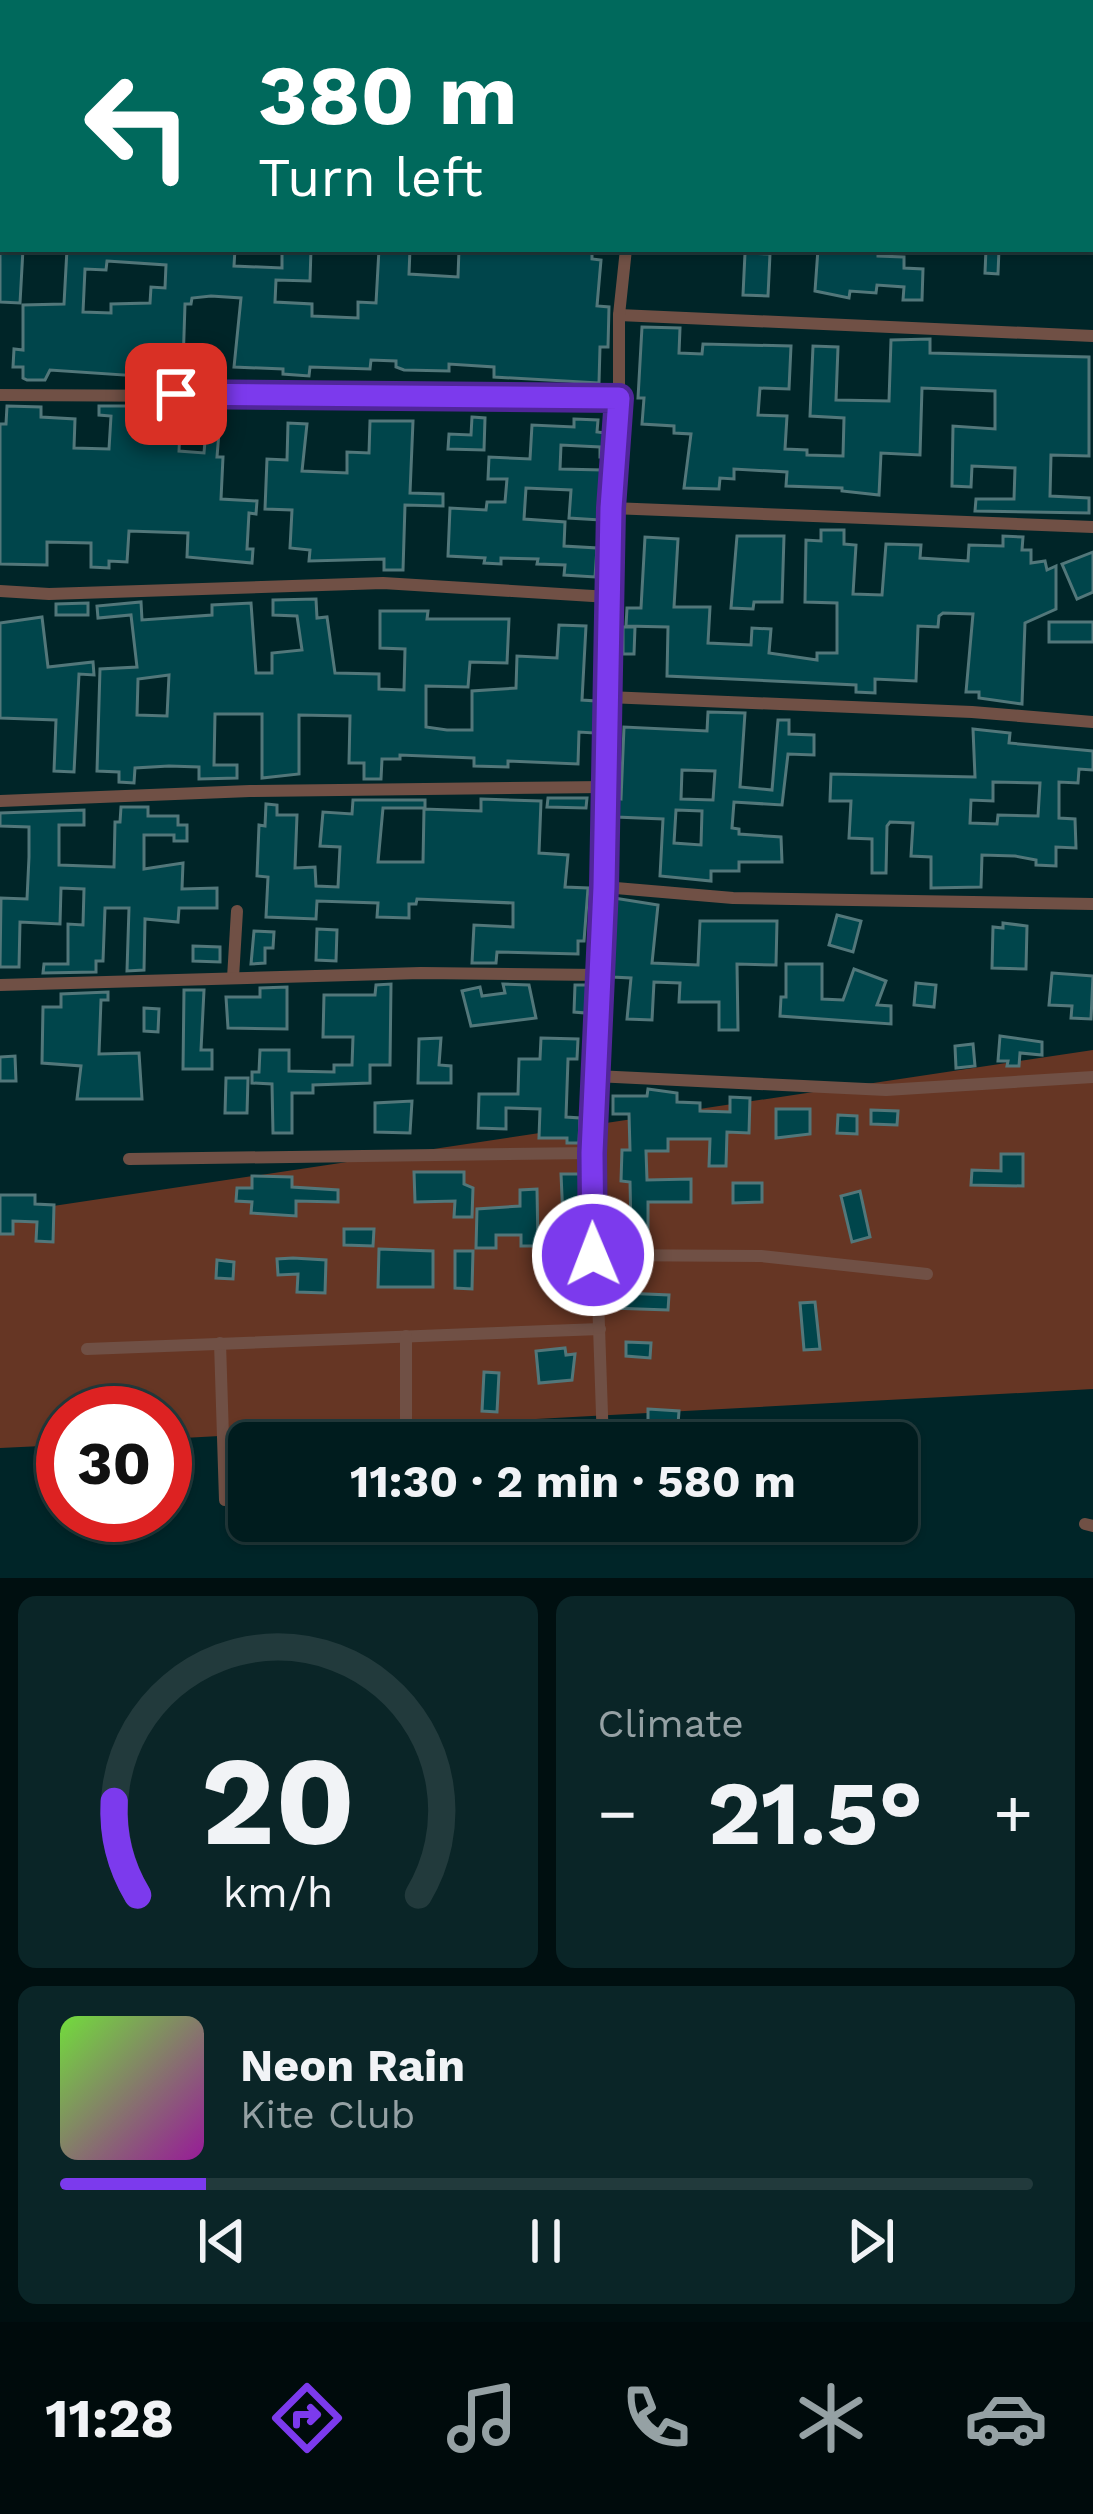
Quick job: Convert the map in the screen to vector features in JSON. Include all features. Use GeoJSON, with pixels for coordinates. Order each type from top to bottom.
{"type":"FeatureCollection","features":[{"type":"Feature","properties":{"kind":"street"},"geometry":{"type":"LineString","coordinates":[[602,1422],[592,1153],[604,887],[611,508],[626,252]]}},
{"type":"Feature","properties":{"kind":"street"},"geometry":{"type":"LineString","coordinates":[[619,315],[1093,336]]}},
{"type":"Feature","properties":{"kind":"street"},"geometry":{"type":"LineString","coordinates":[[0,395],[619,398]]}},
{"type":"Feature","properties":{"kind":"street"},"geometry":{"type":"LineString","coordinates":[[611,508],[1093,527]]}},
{"type":"Feature","properties":{"kind":"street"},"geometry":{"type":"LineString","coordinates":[[0,591],[49,594],[383,583],[609,597]]}},
{"type":"Feature","properties":{"kind":"street"},"geometry":{"type":"LineString","coordinates":[[607,697],[972,712],[1093,722]]}},
{"type":"Feature","properties":{"kind":"street"},"geometry":{"type":"LineString","coordinates":[[0,801],[250,791],[604,787]]}},
{"type":"Feature","properties":{"kind":"street"},"geometry":{"type":"LineString","coordinates":[[604,887],[733,898],[1093,904]]}},
{"type":"Feature","properties":{"kind":"street"},"geometry":{"type":"LineString","coordinates":[[233,978],[237,910]]}},
{"type":"Feature","properties":{"kind":"street"},"geometry":{"type":"LineString","coordinates":[[0,985],[421,973],[598,975]]}},
{"type":"Feature","properties":{"kind":"street"},"geometry":{"type":"LineString","coordinates":[[595,1076],[886,1090],[1093,1078]]}},
{"type":"Feature","properties":{"kind":"street"},"geometry":{"type":"LineString","coordinates":[[130,1159],[592,1153]]}},
{"type":"Feature","properties":{"kind":"street"},"geometry":{"type":"LineString","coordinates":[[593,1255],[761,1256],[927,1274]]}},
{"type":"Feature","properties":{"kind":"street"},"geometry":{"type":"LineString","coordinates":[[87,1349],[600,1329]]}},
{"type":"Feature","properties":{"kind":"street"},"geometry":{"type":"LineString","coordinates":[[406,1336],[406,1422]]}},
{"type":"Feature","properties":{"kind":"street"},"geometry":{"type":"LineString","coordinates":[[220,1343],[225,1500]]}},
{"type":"Feature","properties":{"kind":"shaded area"},"geometry":{"type":"Polygon","coordinates":[[[1093,1050],[1093,1389],[481,1422],[228,1422],[228,1436],[192,1438],[192,1386],[36,1386],[36,1446],[0,1448],[0,1214],[1093,1050]]]}},
{"type":"Feature","properties":{"kind":"building"},"geometry":{"type":"Polygon","coordinates":[[[0,252],[23,252],[20,303],[0,302],[0,252]]]}},
{"type":"Feature","properties":{"kind":"building"},"geometry":{"type":"Polygon","coordinates":[[[67,252],[235,252],[234,266],[282,268],[282,252],[311,252],[310,281],[276,280],[275,302],[312,304],[312,316],[358,318],[358,302],[376,303],[379,252],[410,252],[409,274],[458,277],[459,252],[592,252],[592,259],[601,260],[597,306],[609,307],[608,347],[600,347],[599,383],[494,377],[494,367],[449,364],[449,371],[404,370],[396,367],[396,361],[371,360],[370,369],[310,367],[309,376],[283,374],[283,369],[234,367],[241,298],[211,296],[192,298],[191,304],[185,304],[183,365],[138,363],[138,376],[50,370],[45,380],[27,380],[23,367],[13,367],[14,349],[23,350],[23,305],[64,304],[67,252]],[[107,261],[106,270],[85,269],[83,312],[111,313],[111,304],[150,303],[151,287],[165,288],[166,265],[107,261]]]}},
{"type":"Feature","properties":{"kind":"building"},"geometry":{"type":"Polygon","coordinates":[[[818,252],[878,252],[878,256],[904,257],[904,268],[923,269],[922,300],[903,300],[904,287],[877,285],[876,293],[850,291],[849,298],[815,291],[818,252]]]}},
{"type":"Feature","properties":{"kind":"building"},"geometry":{"type":"Polygon","coordinates":[[[986,252],[999,252],[998,274],[985,273],[986,252]]]}},
{"type":"Feature","properties":{"kind":"building"},"geometry":{"type":"Polygon","coordinates":[[[745,253],[770,254],[768,296],[743,295],[745,253]]]}},
{"type":"Feature","properties":{"kind":"building"},"geometry":{"type":"Polygon","coordinates":[[[642,327],[680,328],[679,353],[702,354],[703,344],[791,346],[789,389],[760,388],[758,415],[787,416],[785,449],[807,450],[807,455],[843,456],[844,418],[810,416],[813,346],[838,347],[836,400],[889,401],[891,340],[930,339],[930,353],[1089,357],[1089,456],[1051,455],[1050,496],[1089,498],[1089,513],[975,511],[976,499],[1014,499],[1015,468],[972,466],[971,487],[952,486],[953,426],[995,429],[995,391],[922,388],[920,455],[881,453],[879,495],[786,486],[787,472],[734,469],[734,479],[720,478],[719,489],[684,488],[691,434],[674,433],[674,426],[642,424],[644,398],[638,398],[642,327]]]}},
{"type":"Feature","properties":{"kind":"building"},"geometry":{"type":"Polygon","coordinates":[[[7,406],[41,407],[41,417],[75,419],[74,448],[109,449],[111,416],[99,415],[99,406],[138,406],[138,414],[159,415],[159,427],[180,428],[179,451],[204,453],[208,406],[221,407],[217,457],[223,457],[221,499],[257,501],[256,514],[249,513],[247,549],[253,549],[252,563],[187,557],[188,533],[129,531],[127,562],[109,561],[109,568],[91,567],[91,543],[47,542],[47,565],[0,564],[0,424],[6,424],[7,406]]]}},
{"type":"Feature","properties":{"kind":"building"},"geometry":{"type":"Polygon","coordinates":[[[472,417],[485,418],[484,450],[448,449],[449,434],[471,435],[472,417]]]}},
{"type":"Feature","properties":{"kind":"building"},"geometry":{"type":"Polygon","coordinates":[[[574,419],[598,420],[597,432],[606,433],[604,457],[600,457],[600,447],[561,445],[560,469],[603,470],[600,520],[569,518],[571,490],[526,488],[524,519],[565,522],[564,546],[597,548],[595,577],[564,575],[565,565],[537,564],[538,559],[501,558],[501,564],[448,556],[450,508],[486,510],[487,502],[505,502],[507,479],[488,479],[489,457],[530,459],[532,425],[574,427],[574,419]]]}},
{"type":"Feature","properties":{"kind":"building"},"geometry":{"type":"Polygon","coordinates":[[[370,421],[413,421],[410,493],[443,494],[443,506],[405,505],[403,570],[384,570],[384,559],[309,561],[310,550],[290,548],[292,510],[265,509],[267,459],[287,460],[288,423],[307,424],[302,471],[347,473],[347,452],[369,453],[370,421]]]}},
{"type":"Feature","properties":{"kind":"building"},"geometry":{"type":"Polygon","coordinates":[[[821,530],[844,530],[844,544],[856,545],[853,594],[882,595],[886,544],[921,545],[920,558],[968,561],[969,545],[1003,546],[1003,536],[1023,537],[1022,550],[1031,550],[1031,563],[1045,561],[1047,570],[1056,566],[1056,609],[1025,623],[1022,704],[966,692],[973,614],[943,613],[938,627],[918,626],[916,681],[875,679],[875,693],[856,692],[856,685],[667,676],[668,627],[626,626],[627,608],[641,608],[645,537],[678,539],[674,607],[710,607],[708,643],[751,645],[752,628],[771,629],[769,653],[817,660],[817,653],[837,653],[837,603],[805,602],[806,540],[821,541],[821,530]]]}},
{"type":"Feature","properties":{"kind":"building"},"geometry":{"type":"Polygon","coordinates":[[[737,536],[784,536],[782,602],[731,608],[737,536]]]}},
{"type":"Feature","properties":{"kind":"building"},"geometry":{"type":"Polygon","coordinates":[[[1093,552],[1093,592],[1077,599],[1062,564],[1093,552]]]}},
{"type":"Feature","properties":{"kind":"building"},"geometry":{"type":"Polygon","coordinates":[[[316,599],[317,618],[327,617],[335,673],[379,674],[379,689],[404,690],[405,649],[380,648],[380,611],[428,611],[427,619],[509,619],[507,663],[470,662],[468,687],[426,686],[426,727],[447,730],[472,730],[472,691],[516,688],[517,656],[557,658],[559,625],[586,626],[582,700],[596,701],[594,733],[579,732],[578,764],[508,761],[508,767],[474,766],[474,758],[400,755],[400,759],[382,759],[381,779],[364,779],[364,763],[349,763],[350,716],[299,715],[299,774],[262,778],[262,714],[215,714],[214,765],[237,765],[237,778],[199,779],[199,767],[169,766],[135,768],[134,783],[119,782],[119,772],[97,771],[100,669],[137,667],[131,615],[98,618],[97,606],[141,602],[142,620],[212,615],[212,605],[251,603],[256,673],[272,673],[272,653],[302,650],[297,616],[273,615],[273,600],[316,599]],[[169,675],[138,679],[137,715],[167,716],[169,675]]]}},
{"type":"Feature","properties":{"kind":"building"},"geometry":{"type":"Polygon","coordinates":[[[88,603],[88,615],[56,615],[56,604],[88,603]]]}},
{"type":"Feature","properties":{"kind":"building"},"geometry":{"type":"Polygon","coordinates":[[[42,617],[48,667],[93,662],[94,675],[79,674],[74,772],[54,771],[56,720],[0,718],[0,623],[42,617]]]}},
{"type":"Feature","properties":{"kind":"building"},"geometry":{"type":"Polygon","coordinates":[[[1049,622],[1093,622],[1093,642],[1049,642],[1049,622]]]}},
{"type":"Feature","properties":{"kind":"building"},"geometry":{"type":"Polygon","coordinates":[[[623,627],[635,627],[634,654],[623,654],[623,627]]]}},
{"type":"Feature","properties":{"kind":"building"},"geometry":{"type":"Polygon","coordinates":[[[708,712],[745,713],[740,787],[772,790],[778,720],[789,720],[789,734],[814,735],[814,755],[788,754],[782,805],[734,802],[732,828],[739,829],[739,834],[781,837],[782,862],[739,862],[739,871],[711,871],[711,881],[660,876],[663,819],[616,817],[624,727],[707,731],[708,712]],[[682,770],[681,799],[713,800],[715,771],[682,770]],[[676,810],[674,843],[701,845],[702,811],[676,810]]]}},
{"type":"Feature","properties":{"kind":"building"},"geometry":{"type":"Polygon","coordinates":[[[973,729],[1010,733],[1009,743],[1093,751],[1093,770],[1079,769],[1078,783],[1059,782],[1059,818],[1075,819],[1076,848],[1056,847],[1056,866],[1036,865],[1036,860],[1015,856],[982,855],[981,887],[931,888],[931,857],[911,856],[913,823],[890,822],[886,873],[872,873],[872,839],[849,838],[851,801],[830,801],[831,774],[975,777],[973,729]],[[993,782],[993,801],[971,800],[970,823],[997,824],[998,815],[1038,816],[1040,783],[993,782]]]}},
{"type":"Feature","properties":{"kind":"building"},"geometry":{"type":"Polygon","coordinates":[[[548,798],[587,798],[586,808],[547,807],[548,798]]]}},
{"type":"Feature","properties":{"kind":"building"},"geometry":{"type":"Polygon","coordinates":[[[481,799],[541,801],[539,853],[568,855],[565,887],[588,888],[584,941],[578,941],[578,954],[497,952],[496,963],[472,963],[474,925],[513,927],[513,903],[417,899],[416,904],[409,904],[409,918],[377,917],[378,903],[317,901],[316,919],[266,917],[268,877],[257,876],[259,825],[265,826],[266,804],[277,805],[277,815],[297,815],[295,868],[315,867],[316,886],[338,887],[340,847],[320,846],[323,812],[352,814],[353,800],[425,800],[425,808],[383,808],[378,862],[423,862],[424,809],[481,811],[481,799]]]}},
{"type":"Feature","properties":{"kind":"building"},"geometry":{"type":"Polygon","coordinates":[[[121,807],[148,807],[148,816],[178,816],[178,825],[187,825],[187,841],[174,841],[174,835],[144,835],[144,869],[183,863],[182,889],[217,888],[217,908],[179,908],[178,922],[145,919],[144,970],[127,971],[129,908],[105,908],[103,961],[96,961],[96,972],[43,973],[44,964],[68,964],[68,924],[83,925],[84,889],[61,888],[60,924],[20,922],[19,967],[0,967],[1,898],[27,899],[29,827],[0,826],[0,813],[84,810],[84,825],[59,825],[59,865],[114,867],[115,822],[120,822],[121,807]]]}},
{"type":"Feature","properties":{"kind":"building"},"geometry":{"type":"Polygon","coordinates":[[[614,898],[658,905],[652,963],[698,965],[700,921],[777,921],[776,965],[737,964],[738,1030],[719,1030],[719,1002],[679,1002],[680,983],[654,982],[652,1020],[627,1019],[631,978],[612,977],[614,898]]]}},
{"type":"Feature","properties":{"kind":"building"},"geometry":{"type":"Polygon","coordinates":[[[837,915],[861,921],[853,952],[829,945],[837,915]]]}},
{"type":"Feature","properties":{"kind":"building"},"geometry":{"type":"Polygon","coordinates":[[[1003,923],[1027,926],[1026,969],[992,968],[993,927],[1003,928],[1003,923]]]}},
{"type":"Feature","properties":{"kind":"building"},"geometry":{"type":"Polygon","coordinates":[[[317,929],[337,930],[336,961],[316,960],[317,929]]]}},
{"type":"Feature","properties":{"kind":"building"},"geometry":{"type":"Polygon","coordinates":[[[254,931],[274,932],[273,948],[265,948],[265,963],[251,964],[254,931]]]}},
{"type":"Feature","properties":{"kind":"building"},"geometry":{"type":"Polygon","coordinates":[[[193,946],[220,947],[220,962],[193,961],[193,946]]]}},
{"type":"Feature","properties":{"kind":"building"},"geometry":{"type":"Polygon","coordinates":[[[786,964],[822,964],[822,999],[843,1000],[854,969],[886,981],[877,1005],[891,1006],[891,1024],[780,1016],[781,997],[786,997],[786,964]]]}},
{"type":"Feature","properties":{"kind":"building"},"geometry":{"type":"Polygon","coordinates":[[[1052,973],[1093,976],[1091,1019],[1071,1018],[1072,1006],[1049,1005],[1052,973]]]}},
{"type":"Feature","properties":{"kind":"building"},"geometry":{"type":"Polygon","coordinates":[[[916,983],[936,985],[934,1007],[914,1005],[916,983]]]}},
{"type":"Feature","properties":{"kind":"building"},"geometry":{"type":"Polygon","coordinates":[[[391,984],[390,1065],[370,1065],[370,1083],[313,1085],[313,1093],[292,1093],[292,1133],[273,1133],[272,1084],[252,1083],[252,1072],[259,1072],[260,1050],[289,1050],[289,1071],[334,1072],[334,1065],[352,1065],[353,1037],[323,1037],[324,995],[375,995],[376,985],[391,984]]]}},
{"type":"Feature","properties":{"kind":"building"},"geometry":{"type":"Polygon","coordinates":[[[503,984],[529,985],[536,1018],[471,1026],[462,991],[480,987],[482,996],[505,993],[503,984]]]}},
{"type":"Feature","properties":{"kind":"building"},"geometry":{"type":"Polygon","coordinates":[[[575,985],[587,985],[586,1013],[574,1012],[575,985]]]}},
{"type":"Feature","properties":{"kind":"building"},"geometry":{"type":"Polygon","coordinates":[[[287,987],[287,1029],[228,1028],[226,997],[260,997],[260,988],[287,987]]]}},
{"type":"Feature","properties":{"kind":"building"},"geometry":{"type":"Polygon","coordinates":[[[184,990],[204,990],[201,1050],[212,1050],[212,1069],[183,1069],[184,990]]]}},
{"type":"Feature","properties":{"kind":"building"},"geometry":{"type":"Polygon","coordinates":[[[108,992],[108,1000],[101,1000],[99,1054],[139,1053],[142,1099],[77,1099],[81,1066],[42,1063],[43,1007],[61,1007],[61,994],[108,992]]]}},
{"type":"Feature","properties":{"kind":"building"},"geometry":{"type":"Polygon","coordinates":[[[144,1008],[159,1009],[158,1032],[144,1031],[144,1008]]]}},
{"type":"Feature","properties":{"kind":"building"},"geometry":{"type":"Polygon","coordinates":[[[1000,1036],[1042,1042],[1042,1055],[1020,1053],[1019,1066],[1007,1066],[1008,1061],[998,1061],[1000,1036]]]}},
{"type":"Feature","properties":{"kind":"building"},"geometry":{"type":"Polygon","coordinates":[[[441,1038],[439,1065],[451,1066],[451,1083],[418,1083],[419,1039],[441,1038]]]}},
{"type":"Feature","properties":{"kind":"building"},"geometry":{"type":"Polygon","coordinates":[[[541,1038],[578,1039],[577,1059],[568,1059],[566,1117],[580,1118],[579,1143],[539,1138],[540,1109],[506,1108],[506,1129],[478,1128],[479,1094],[518,1094],[519,1059],[540,1059],[541,1038]]]}},
{"type":"Feature","properties":{"kind":"building"},"geometry":{"type":"Polygon","coordinates":[[[973,1044],[975,1066],[956,1068],[955,1046],[973,1044]]]}},
{"type":"Feature","properties":{"kind":"building"},"geometry":{"type":"Polygon","coordinates":[[[15,1056],[16,1081],[0,1081],[0,1057],[15,1056]]]}},
{"type":"Feature","properties":{"kind":"building"},"geometry":{"type":"Polygon","coordinates":[[[226,1078],[248,1078],[247,1113],[225,1113],[226,1078]]]}},
{"type":"Feature","properties":{"kind":"building"},"geometry":{"type":"Polygon","coordinates":[[[648,1089],[677,1093],[677,1102],[700,1103],[700,1111],[730,1112],[730,1097],[750,1098],[749,1133],[727,1132],[726,1166],[709,1166],[710,1139],[668,1139],[668,1151],[646,1151],[647,1180],[691,1179],[691,1202],[648,1202],[648,1243],[616,1243],[615,1229],[631,1228],[630,1182],[621,1181],[622,1150],[630,1150],[629,1114],[613,1114],[613,1096],[647,1096],[648,1089]]]}},
{"type":"Feature","properties":{"kind":"building"},"geometry":{"type":"Polygon","coordinates":[[[412,1101],[410,1133],[375,1132],[375,1103],[412,1101]]]}},
{"type":"Feature","properties":{"kind":"building"},"geometry":{"type":"Polygon","coordinates":[[[776,1109],[810,1109],[810,1134],[776,1138],[776,1109]]]}},
{"type":"Feature","properties":{"kind":"building"},"geometry":{"type":"Polygon","coordinates":[[[871,1110],[898,1111],[897,1125],[871,1124],[871,1110]]]}},
{"type":"Feature","properties":{"kind":"building"},"geometry":{"type":"Polygon","coordinates":[[[838,1115],[857,1116],[857,1134],[837,1133],[838,1115]]]}},
{"type":"Feature","properties":{"kind":"building"},"geometry":{"type":"Polygon","coordinates":[[[1001,1154],[1023,1154],[1023,1186],[971,1185],[972,1170],[1001,1171],[1001,1154]]]}},
{"type":"Feature","properties":{"kind":"building"},"geometry":{"type":"Polygon","coordinates":[[[414,1172],[464,1172],[464,1184],[473,1188],[472,1217],[454,1217],[455,1201],[415,1202],[414,1172]]]}},
{"type":"Feature","properties":{"kind":"building"},"geometry":{"type":"Polygon","coordinates":[[[561,1174],[580,1174],[584,1262],[565,1262],[561,1174]]]}},
{"type":"Feature","properties":{"kind":"building"},"geometry":{"type":"Polygon","coordinates":[[[252,1176],[292,1177],[292,1187],[338,1190],[338,1202],[296,1201],[296,1216],[251,1213],[252,1202],[236,1201],[237,1188],[252,1188],[252,1176]]]}},
{"type":"Feature","properties":{"kind":"building"},"geometry":{"type":"Polygon","coordinates":[[[733,1183],[762,1183],[762,1202],[733,1203],[733,1183]]]}},
{"type":"Feature","properties":{"kind":"building"},"geometry":{"type":"Polygon","coordinates":[[[537,1189],[538,1246],[521,1246],[521,1235],[496,1235],[496,1248],[476,1248],[477,1209],[520,1206],[520,1190],[537,1189]]]}},
{"type":"Feature","properties":{"kind":"building"},"geometry":{"type":"Polygon","coordinates":[[[860,1191],[870,1237],[852,1242],[841,1196],[860,1191]]]}},
{"type":"Feature","properties":{"kind":"building"},"geometry":{"type":"Polygon","coordinates":[[[0,1195],[35,1195],[35,1204],[54,1205],[53,1242],[36,1241],[37,1222],[13,1221],[13,1234],[0,1234],[0,1195]]]}},
{"type":"Feature","properties":{"kind":"building"},"geometry":{"type":"Polygon","coordinates":[[[344,1229],[374,1229],[373,1246],[344,1245],[344,1229]]]}},
{"type":"Feature","properties":{"kind":"building"},"geometry":{"type":"Polygon","coordinates":[[[379,1249],[433,1251],[433,1287],[378,1287],[379,1249]]]}},
{"type":"Feature","properties":{"kind":"building"},"geometry":{"type":"Polygon","coordinates":[[[455,1251],[473,1251],[472,1289],[455,1288],[455,1251]]]}},
{"type":"Feature","properties":{"kind":"building"},"geometry":{"type":"Polygon","coordinates":[[[277,1259],[326,1260],[325,1293],[297,1292],[298,1274],[278,1275],[277,1259]]]}},
{"type":"Feature","properties":{"kind":"building"},"geometry":{"type":"Polygon","coordinates":[[[217,1260],[234,1262],[233,1279],[216,1278],[217,1260]]]}},
{"type":"Feature","properties":{"kind":"building"},"geometry":{"type":"Polygon","coordinates":[[[611,1281],[623,1281],[623,1293],[669,1295],[668,1310],[611,1308],[611,1281]]]}},
{"type":"Feature","properties":{"kind":"building"},"geometry":{"type":"Polygon","coordinates":[[[815,1302],[820,1349],[804,1350],[800,1303],[815,1302]]]}},
{"type":"Feature","properties":{"kind":"building"},"geometry":{"type":"Polygon","coordinates":[[[626,1342],[651,1343],[650,1358],[626,1356],[626,1342]]]}},
{"type":"Feature","properties":{"kind":"building"},"geometry":{"type":"Polygon","coordinates":[[[565,1348],[566,1355],[575,1354],[572,1380],[539,1383],[536,1351],[565,1348]]]}},
{"type":"Feature","properties":{"kind":"building"},"geometry":{"type":"Polygon","coordinates":[[[484,1372],[499,1373],[497,1412],[482,1411],[484,1372]]]}},
{"type":"Feature","properties":{"kind":"building"},"geometry":{"type":"Polygon","coordinates":[[[648,1409],[679,1411],[678,1422],[648,1422],[648,1409]]]}},
{"type":"Feature","properties":{"kind":"route"},"geometry":{"type":"LineString","coordinates":[[176,394],[619,398],[611,508],[593,1255]]}}]}
